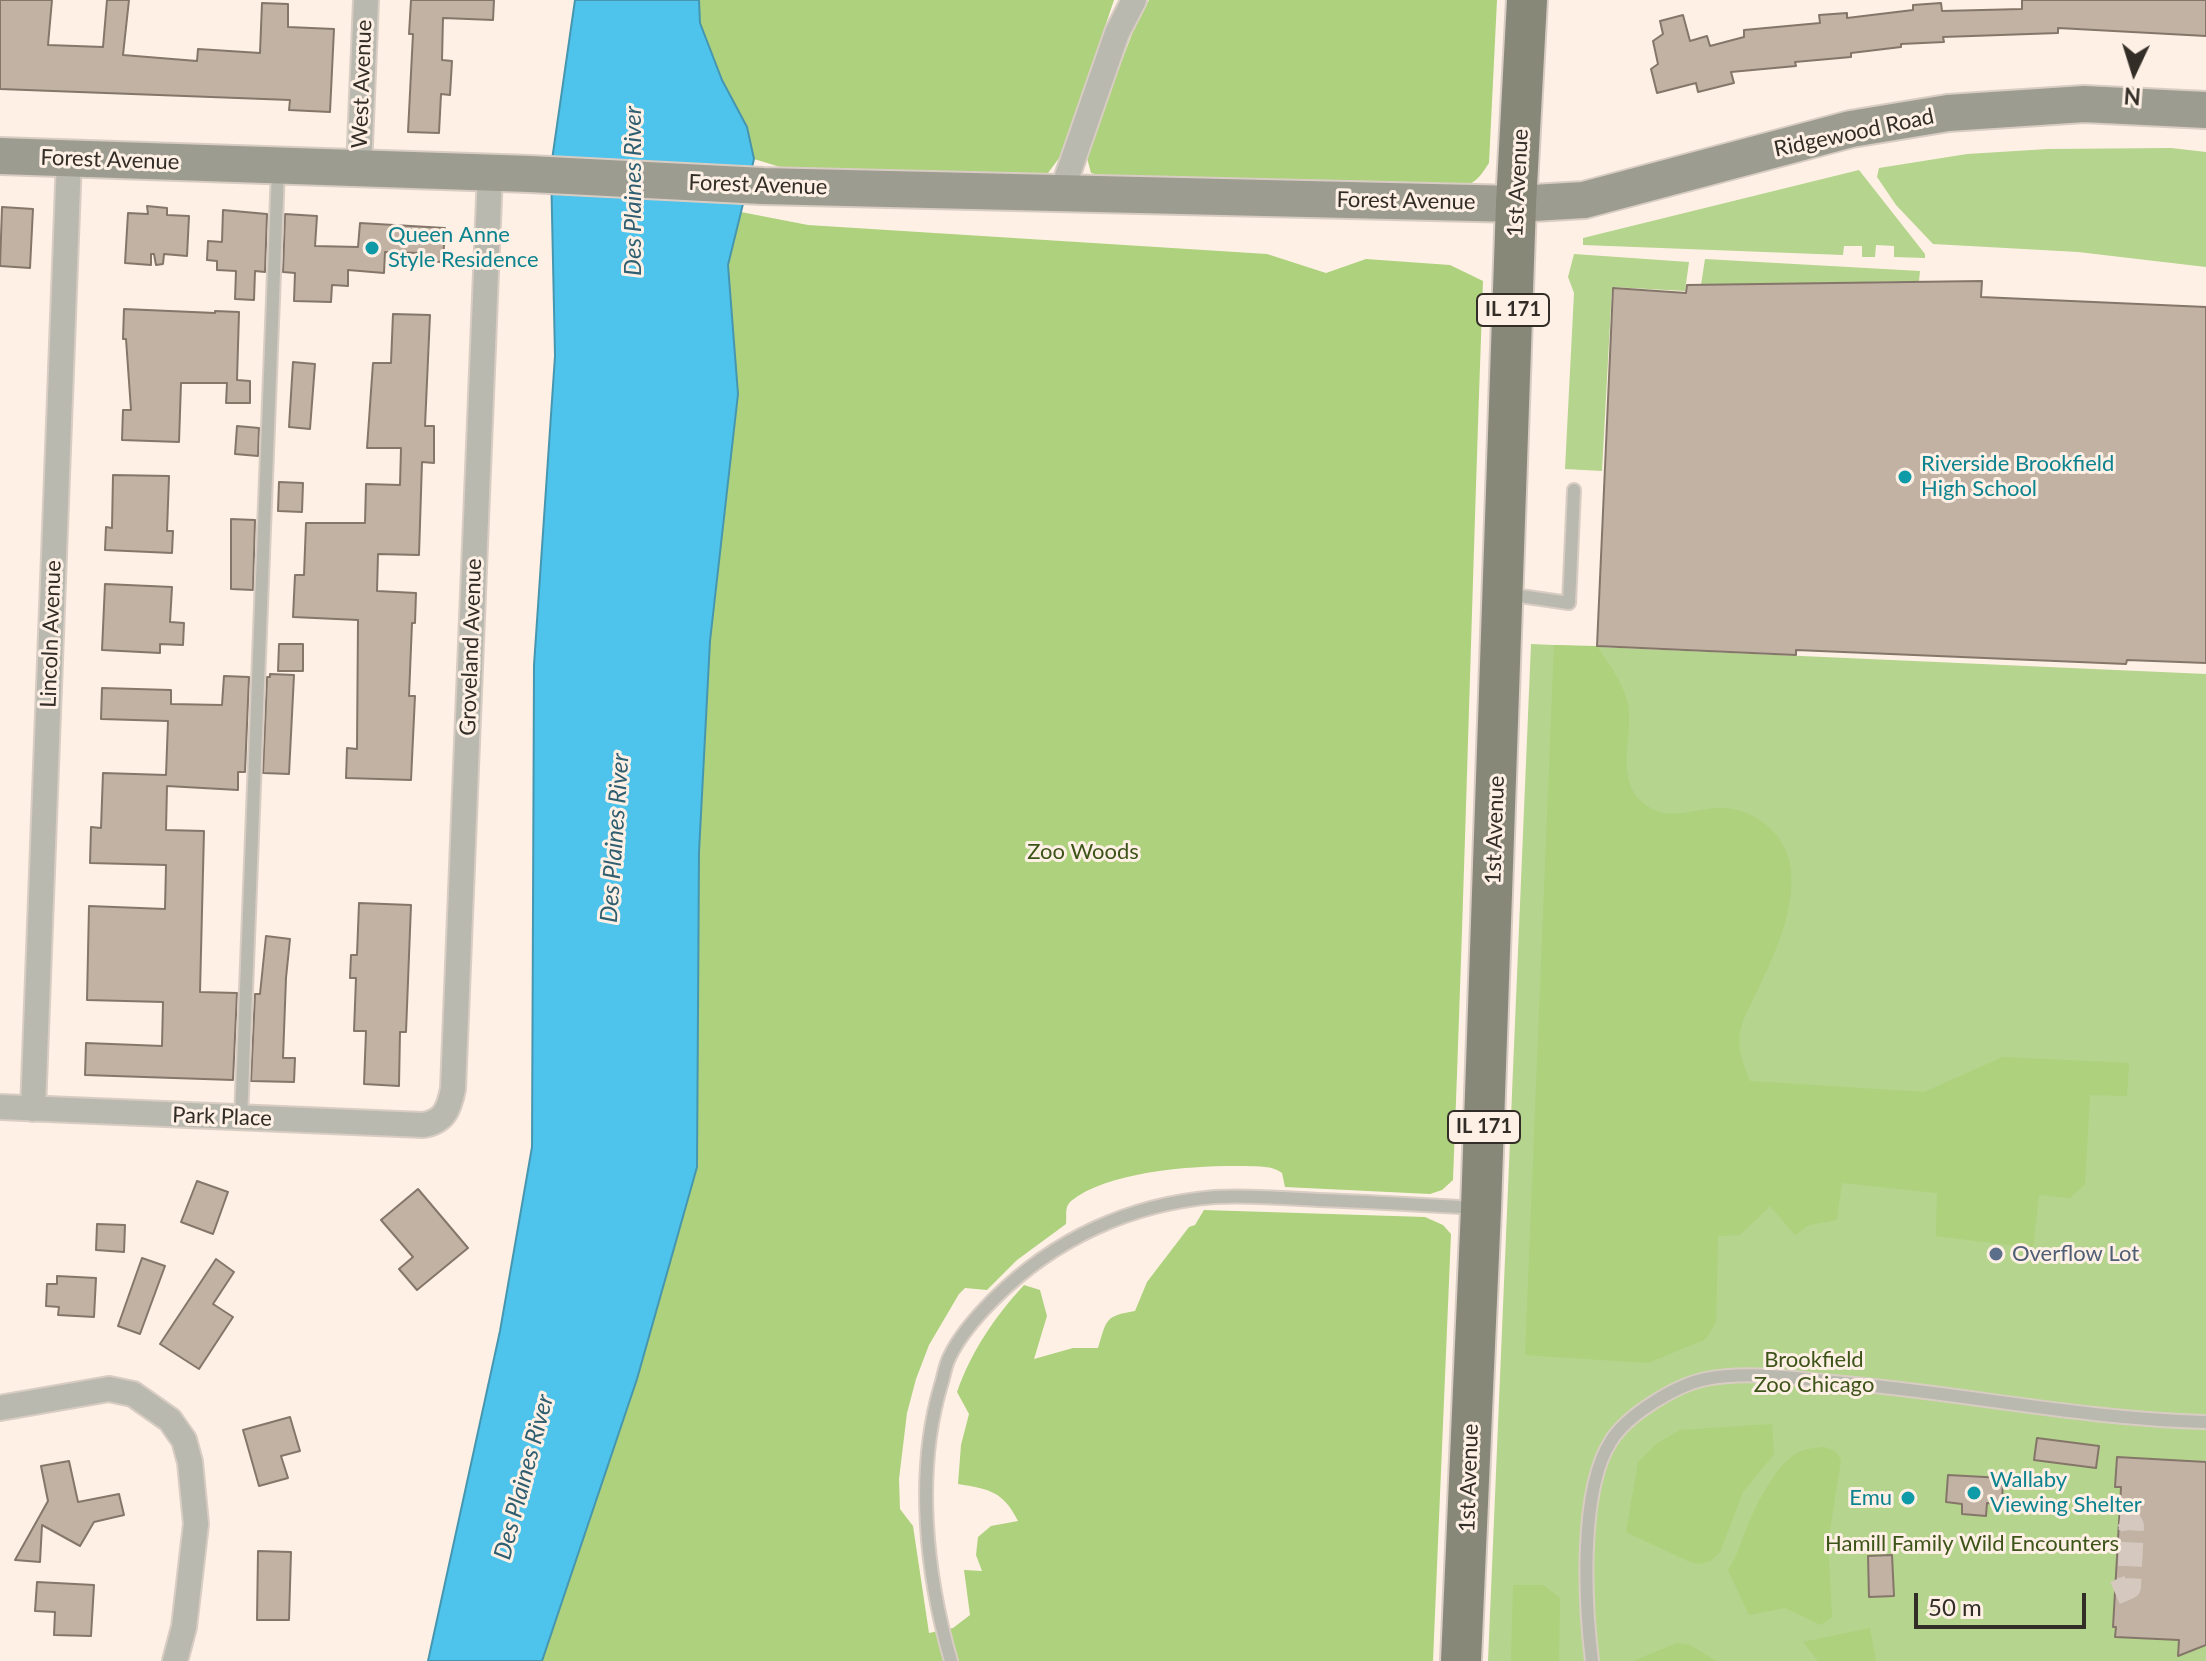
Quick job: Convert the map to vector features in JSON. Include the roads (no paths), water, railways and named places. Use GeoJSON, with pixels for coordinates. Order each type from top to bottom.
{"type":"FeatureCollection","features":[{"type":"Feature","properties":{"kind":"main road","name":"1st Avenue"},"geometry":{"type":"LineString","coordinates":[[1461,1661],[1481,1209],[1516,204],[1527,0]]}},
{"type":"Feature","properties":{"kind":"street","name":"West Avenue"},"geometry":{"type":"LineString","coordinates":[[359,169],[366,0]]}},
{"type":"Feature","properties":{"kind":"street"},"geometry":{"type":"LineString","coordinates":[[1061,194],[1117,33],[1134,0]]}},
{"type":"Feature","properties":{"kind":"street","name":"Ridgewood Road"},"geometry":{"type":"LineString","coordinates":[[1516,204],[1584,200],[1851,129],[1948,113],[2084,104],[2203,109]]}},
{"type":"Feature","properties":{"kind":"street","name":"Forest Avenue"},"geometry":{"type":"LineString","coordinates":[[0,156],[530,174],[763,186],[1516,204]]}},
{"type":"Feature","properties":{"kind":"street","name":"Lincoln Avenue"},"geometry":{"type":"LineString","coordinates":[[33,1109],[69,159]]}},
{"type":"Feature","properties":{"kind":"street","name":"Groveland Avenue"},"geometry":{"type":"LineString","coordinates":[[442,1118],[448,1110],[453,1089],[490,173]]}},
{"type":"Feature","properties":{"kind":"street","name":"Park Place"},"geometry":{"type":"LineString","coordinates":[[0,1107],[423,1125],[442,1118]]}},
{"type":"Feature","properties":{"kind":"street"},"geometry":{"type":"LineString","coordinates":[[0,1408],[109,1389],[133,1394],[170,1420],[184,1440],[190,1462],[196,1524],[184,1627],[175,1661]]}},
{"type":"Feature","properties":{"kind":"lane"},"geometry":{"type":"LineString","coordinates":[[241,1118],[278,167]]}},
{"type":"Feature","properties":{"kind":"lane"},"geometry":{"type":"LineString","coordinates":[[1503,594],[1569,603],[1574,490]]}},
{"type":"Feature","properties":{"kind":"lane"},"geometry":{"type":"LineString","coordinates":[[951,1661],[932,1565],[926,1507],[934,1407],[950,1356],[978,1314],[1016,1277],[1062,1243],[1110,1221],[1161,1206],[1215,1197],[1481,1209]]}},
{"type":"Feature","properties":{"kind":"lane"},"geometry":{"type":"LineString","coordinates":[[1592,1661],[1587,1619],[1589,1525],[1598,1467],[1609,1442],[1622,1426],[1690,1384],[1717,1377],[1802,1379],[1919,1390],[2107,1417],[2206,1422]]}},
{"type":"Feature","properties":{"kind":"water","name":"Des Plaines River"},"geometry":{"type":"Polygon","coordinates":[[[575,0],[699,0],[700,23],[722,80],[747,127],[754,159],[728,265],[738,394],[710,641],[699,852],[697,1167],[637,1379],[542,1661],[428,1661],[500,1331],[532,1147],[534,665],[555,356],[551,167],[575,0]]]}},
{"type":"Feature","properties":{"kind":"tunnel"},"geometry":{"type":"LineString","coordinates":[[2115,1593],[2129,1587],[2132,1526],[2128,1519],[2120,1518]]}},
{"type":"Feature","properties":{"kind":"place","name":"Queen Anne Style Residence"},"geometry":{"type":"Point","coordinates":[372,248]}},
{"type":"Feature","properties":{"kind":"place","name":"Riverside Brookfield High School"},"geometry":{"type":"Point","coordinates":[1905,477]}},
{"type":"Feature","properties":{"kind":"place","name":"Overflow Lot"},"geometry":{"type":"Point","coordinates":[1996,1254]}},
{"type":"Feature","properties":{"kind":"place","name":"Wallaby Viewing Shelter"},"geometry":{"type":"Point","coordinates":[1974,1493]}},
{"type":"Feature","properties":{"kind":"place","name":"Emu"},"geometry":{"type":"Point","coordinates":[1908,1498]}},
{"type":"Feature","properties":{"kind":"park label","name":"Zoo Woods"},"geometry":{"type":"Point","coordinates":[1083,852]}},
{"type":"Feature","properties":{"kind":"park label","name":"Brookfield Zoo Chicago"},"geometry":{"type":"Point","coordinates":[1814,1372]}},
{"type":"Feature","properties":{"kind":"park label","name":"Hamill Family Wild Encounters"},"geometry":{"type":"Point","coordinates":[1972,1544]}}]}
